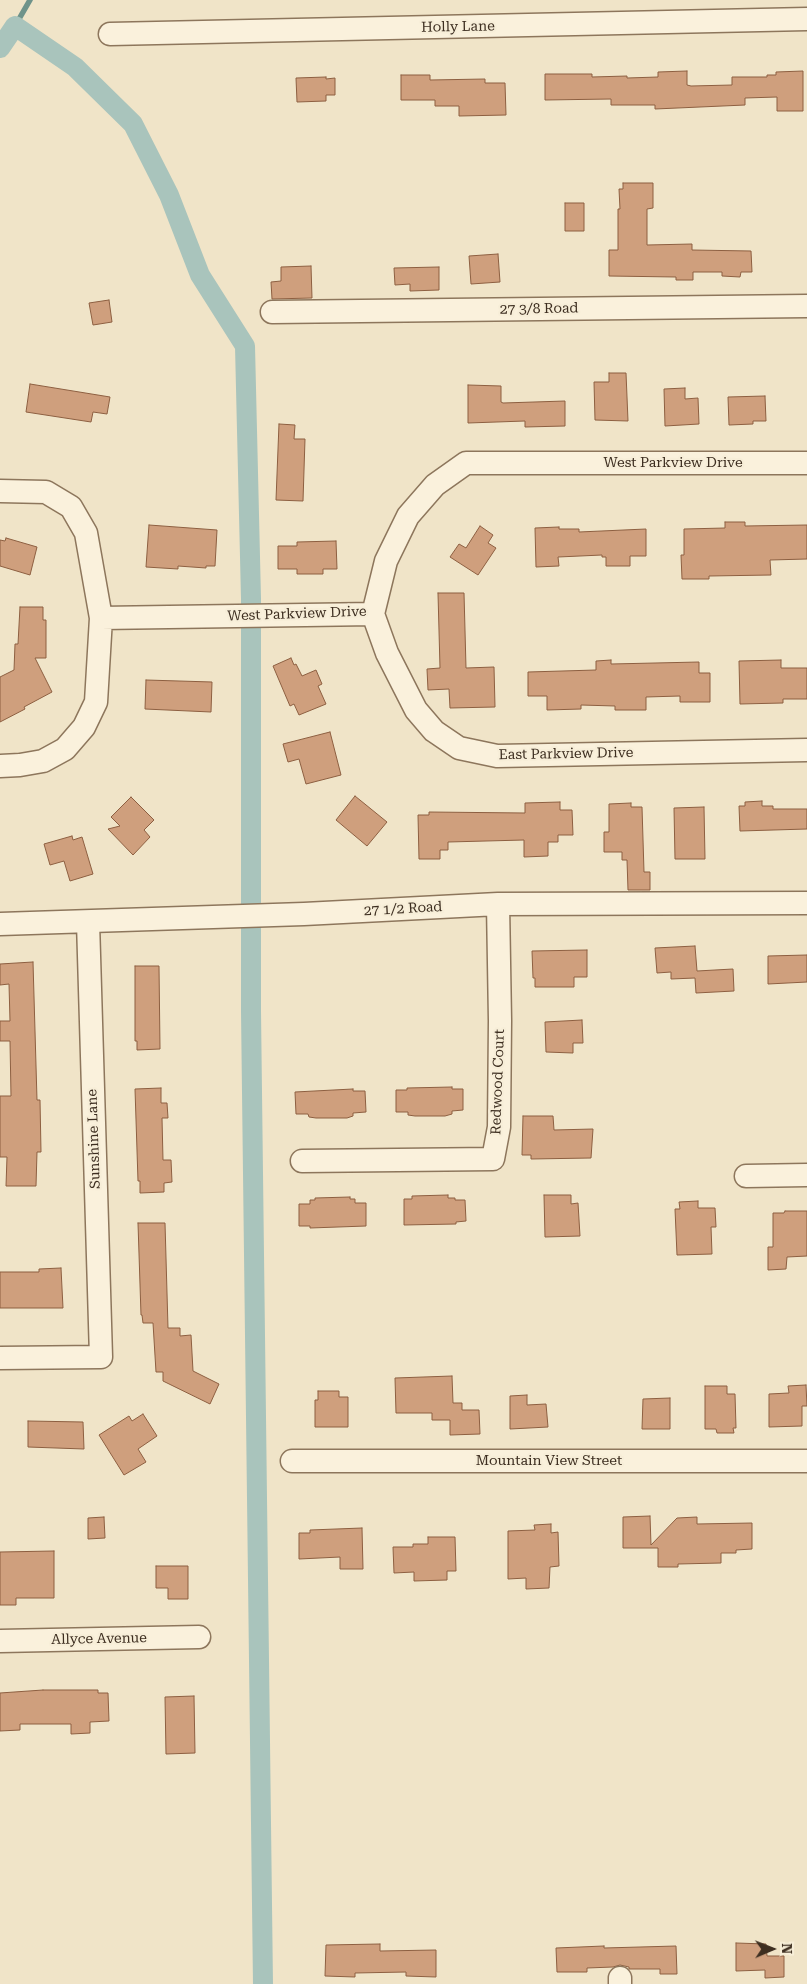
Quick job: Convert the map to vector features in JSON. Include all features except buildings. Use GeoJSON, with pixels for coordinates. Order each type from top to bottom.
{"type":"FeatureCollection","features":[{"type":"Feature","properties":{"kind":"street","name":"Holly Lane"},"geometry":{"type":"LineString","coordinates":[[110,34],[807,19]]}},
{"type":"Feature","properties":{"kind":"street","name":"27 3/8 Road"},"geometry":{"type":"LineString","coordinates":[[272,312],[807,306]]}},
{"type":"Feature","properties":{"kind":"street","name":"West Parkview Drive"},"geometry":{"type":"LineString","coordinates":[[101,618],[372,614],[386,561],[408,516],[435,485],[466,463],[807,463]]}},
{"type":"Feature","properties":{"kind":"street"},"geometry":{"type":"LineString","coordinates":[[0,491],[46,492],[71,507],[86,533],[101,618],[96,702],[84,727],[65,749],[44,762],[0,766]]}},
{"type":"Feature","properties":{"kind":"street","name":"East Parkview Drive"},"geometry":{"type":"LineString","coordinates":[[372,614],[387,653],[416,710],[434,731],[459,748],[497,756],[807,750]]}},
{"type":"Feature","properties":{"kind":"street","name":"27 1/2 Road"},"geometry":{"type":"LineString","coordinates":[[0,924],[88,922],[498,904],[807,903]]}},
{"type":"Feature","properties":{"kind":"street","name":"Redwood Court"},"geometry":{"type":"LineString","coordinates":[[302,1161],[493,1159],[499,1127],[498,904]]}},
{"type":"Feature","properties":{"kind":"street","name":"Sunshine Lane"},"geometry":{"type":"LineString","coordinates":[[0,1358],[101,1357],[88,922]]}},
{"type":"Feature","properties":{"kind":"street"},"geometry":{"type":"LineString","coordinates":[[746,1176],[807,1175]]}},
{"type":"Feature","properties":{"kind":"street","name":"Mountain View Street"},"geometry":{"type":"LineString","coordinates":[[292,1461],[807,1462]]}},
{"type":"Feature","properties":{"kind":"street","name":"Allyce Avenue"},"geometry":{"type":"LineString","coordinates":[[0,1640],[199,1637]]}},
{"type":"Feature","properties":{"kind":"waterway"},"geometry":{"type":"LineString","coordinates":[[15,26],[30,0]]}},
{"type":"Feature","properties":{"kind":"waterway"},"geometry":{"type":"LineString","coordinates":[[0,48],[15,26],[75,67],[133,124],[169,195],[200,275],[245,346],[251,599],[251,1011],[263,1984]]}}]}
